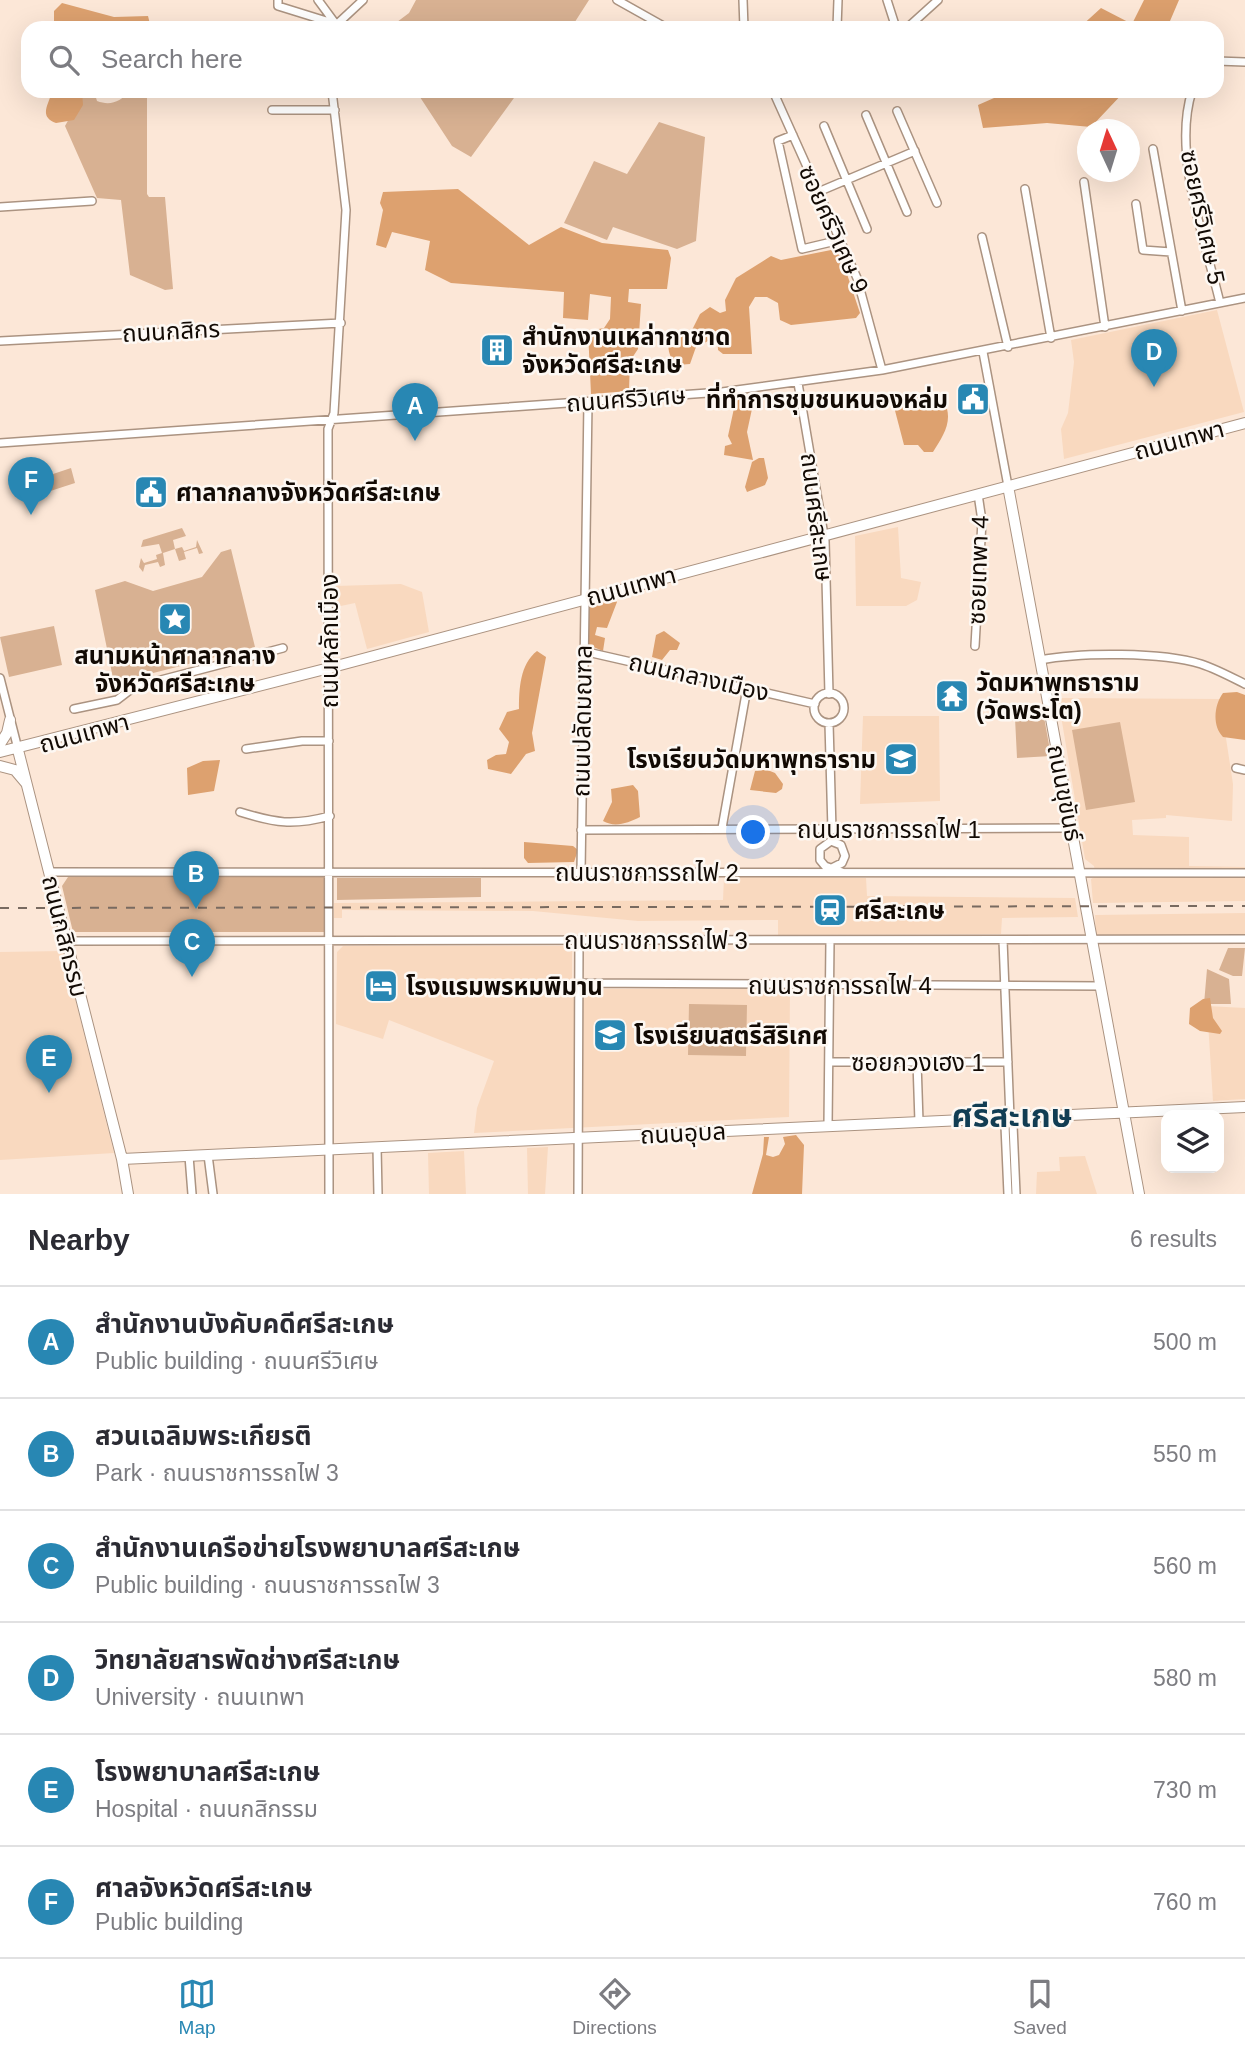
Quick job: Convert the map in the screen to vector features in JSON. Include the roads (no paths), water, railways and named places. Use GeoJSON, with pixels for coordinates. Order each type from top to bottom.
{"type":"FeatureCollection","features":[{"type":"Feature","properties":{"kind":"main road","name":"ถนนเทพา"},"geometry":{"type":"LineString","coordinates":[[18,750],[1245,423]]}},
{"type":"Feature","properties":{"kind":"main road","name":"ถนนขุขันธ์"},"geometry":{"type":"LineString","coordinates":[[1008,486],[1139,1194]]}},
{"type":"Feature","properties":{"kind":"main road"},"geometry":{"type":"LineString","coordinates":[[0,744],[7,733],[10,720]]}},
{"type":"Feature","properties":{"kind":"main road"},"geometry":{"type":"LineString","coordinates":[[0,752],[18,750]]}},
{"type":"Feature","properties":{"kind":"main road"},"geometry":{"type":"LineString","coordinates":[[18,750],[0,763],[15,770],[28,786]]}},
{"type":"Feature","properties":{"kind":"main road","name":"ถนนกสิกรรม"},"geometry":{"type":"LineString","coordinates":[[18,750],[122,1159],[128,1194]]}},
{"type":"Feature","properties":{"kind":"main road","name":"ถนนอุบล"},"geometry":{"type":"LineString","coordinates":[[122,1159],[1245,1107]]}},
{"type":"Feature","properties":{"kind":"street"},"geometry":{"type":"LineString","coordinates":[[278,0],[278,6],[321,21]]}},
{"type":"Feature","properties":{"kind":"street"},"geometry":{"type":"LineString","coordinates":[[318,0],[332,21]]}},
{"type":"Feature","properties":{"kind":"street"},"geometry":{"type":"LineString","coordinates":[[340,21],[363,0]]}},
{"type":"Feature","properties":{"kind":"street"},"geometry":{"type":"LineString","coordinates":[[617,0],[654,21]]}},
{"type":"Feature","properties":{"kind":"street"},"geometry":{"type":"LineString","coordinates":[[743,0],[744,21]]}},
{"type":"Feature","properties":{"kind":"street"},"geometry":{"type":"LineString","coordinates":[[837,21],[838,0]]}},
{"type":"Feature","properties":{"kind":"street"},"geometry":{"type":"LineString","coordinates":[[887,0],[894,21]]}},
{"type":"Feature","properties":{"kind":"street"},"geometry":{"type":"LineString","coordinates":[[914,21],[937,0]]}},
{"type":"Feature","properties":{"kind":"street"},"geometry":{"type":"LineString","coordinates":[[1224,61],[1245,62]]}},
{"type":"Feature","properties":{"kind":"street","name":"ถนนหลักเมือง"},"geometry":{"type":"LineString","coordinates":[[329,1194],[331,941],[328,429],[341,323],[346,210],[333,98]]}},
{"type":"Feature","properties":{"kind":"street","name":"ซอยศรีวิเศษ 9"},"geometry":{"type":"LineString","coordinates":[[776,98],[868,309],[883,370]]}},
{"type":"Feature","properties":{"kind":"street","name":"ซอยศรีวิเศษ 5"},"geometry":{"type":"LineString","coordinates":[[1190,98],[1184,116],[1189,174],[1220,303]]}},
{"type":"Feature","properties":{"kind":"street"},"geometry":{"type":"LineString","coordinates":[[272,110],[335,110]]}},
{"type":"Feature","properties":{"kind":"street"},"geometry":{"type":"LineString","coordinates":[[897,111],[937,203]]}},
{"type":"Feature","properties":{"kind":"street"},"geometry":{"type":"LineString","coordinates":[[866,115],[907,212]]}},
{"type":"Feature","properties":{"kind":"street"},"geometry":{"type":"LineString","coordinates":[[824,126],[867,229]]}},
{"type":"Feature","properties":{"kind":"street"},"geometry":{"type":"LineString","coordinates":[[793,135],[778,141],[802,249],[840,240]]}},
{"type":"Feature","properties":{"kind":"street"},"geometry":{"type":"LineString","coordinates":[[1153,149],[1182,311]]}},
{"type":"Feature","properties":{"kind":"street"},"geometry":{"type":"LineString","coordinates":[[818,192],[915,151]]}},
{"type":"Feature","properties":{"kind":"street"},"geometry":{"type":"LineString","coordinates":[[1084,182],[1105,327]]}},
{"type":"Feature","properties":{"kind":"street"},"geometry":{"type":"LineString","coordinates":[[1025,189],[1051,338]]}},
{"type":"Feature","properties":{"kind":"street"},"geometry":{"type":"LineString","coordinates":[[0,207],[92,201]]}},
{"type":"Feature","properties":{"kind":"street"},"geometry":{"type":"LineString","coordinates":[[1136,204],[1143,250],[1171,252]]}},
{"type":"Feature","properties":{"kind":"street"},"geometry":{"type":"LineString","coordinates":[[982,237],[1008,346]]}},
{"type":"Feature","properties":{"kind":"street","name":"ถนนศรีวิเศษ"},"geometry":{"type":"LineString","coordinates":[[0,443],[588,402],[798,383],[983,352],[1245,298]]}},
{"type":"Feature","properties":{"kind":"street","name":"ถนนกสิกร"},"geometry":{"type":"LineString","coordinates":[[0,341],[341,323]]}},
{"type":"Feature","properties":{"kind":"street","name":"ถนนขุขันธ์"},"geometry":{"type":"LineString","coordinates":[[983,352],[1008,486]]}},
{"type":"Feature","properties":{"kind":"street","name":"ถนนศรีสะเกษ"},"geometry":{"type":"LineString","coordinates":[[798,383],[824,535],[829,694]]}},
{"type":"Feature","properties":{"kind":"street","name":"ถนนปลัดมณฑล"},"geometry":{"type":"LineString","coordinates":[[581,872],[588,402]]}},
{"type":"Feature","properties":{"kind":"street","name":"ซอยเทพา 4"},"geometry":{"type":"LineString","coordinates":[[975,646],[982,522],[978,494]]}},
{"type":"Feature","properties":{"kind":"street"},"geometry":{"type":"LineString","coordinates":[[74,709],[117,699],[134,687],[283,648]]}},
{"type":"Feature","properties":{"kind":"street","name":"ถนนกลางเมือง"},"geometry":{"type":"LineString","coordinates":[[583,651],[815,704]]}},
{"type":"Feature","properties":{"kind":"street"},"geometry":{"type":"LineString","coordinates":[[1040,660],[1074,655],[1178,659],[1202,664],[1245,684]]}},
{"type":"Feature","properties":{"kind":"street","name":"ถนนกสิกรรม"},"geometry":{"type":"LineString","coordinates":[[0,678],[18,750]]}},
{"type":"Feature","properties":{"kind":"street"},"geometry":{"type":"LineString","coordinates":[[722,828],[747,688]]}},
{"type":"Feature","properties":{"kind":"street"},"geometry":{"type":"LineString","coordinates":[[829,694],[841,699],[844,706],[841,717],[829,723],[817,717],[815,704],[820,696],[829,694]]}},
{"type":"Feature","properties":{"kind":"street"},"geometry":{"type":"LineString","coordinates":[[829,723],[832,830]]}},
{"type":"Feature","properties":{"kind":"street"},"geometry":{"type":"LineString","coordinates":[[246,749],[302,741],[329,741]]}},
{"type":"Feature","properties":{"kind":"street"},"geometry":{"type":"LineString","coordinates":[[240,812],[275,823],[298,824],[330,816]]}},
{"type":"Feature","properties":{"kind":"street","name":"ถนนราชการรถไฟ 1"},"geometry":{"type":"LineString","coordinates":[[581,830],[1072,828]]}},
{"type":"Feature","properties":{"kind":"street"},"geometry":{"type":"LineString","coordinates":[[817,830],[824,844]]}},
{"type":"Feature","properties":{"kind":"street"},"geometry":{"type":"LineString","coordinates":[[824,844],[838,843],[848,830]]}},
{"type":"Feature","properties":{"kind":"street"},"geometry":{"type":"LineString","coordinates":[[832,870],[844,859],[845,852],[838,843]]}},
{"type":"Feature","properties":{"kind":"street"},"geometry":{"type":"LineString","coordinates":[[824,844],[819,852],[820,860],[832,870],[844,873],[1245,873]]}},
{"type":"Feature","properties":{"kind":"street"},"geometry":{"type":"LineString","coordinates":[[810,873],[820,860]]}},
{"type":"Feature","properties":{"kind":"street","name":"ถนนราชการรถไฟ 2"},"geometry":{"type":"LineString","coordinates":[[49,872],[810,873],[832,870]]}},
{"type":"Feature","properties":{"kind":"street","name":"ถนนราชการรถไฟ 3"},"geometry":{"type":"LineString","coordinates":[[66,941],[1245,939]]}},
{"type":"Feature","properties":{"kind":"street"},"geometry":{"type":"LineString","coordinates":[[578,1194],[579,940]]}},
{"type":"Feature","properties":{"kind":"street"},"geometry":{"type":"LineString","coordinates":[[828,1126],[830,940]]}},
{"type":"Feature","properties":{"kind":"street"},"geometry":{"type":"LineString","coordinates":[[1003,940],[1010,1118],[1013,1125],[1016,1194]]}},
{"type":"Feature","properties":{"kind":"street","name":"ถนนราชการรถไฟ 4"},"geometry":{"type":"LineString","coordinates":[[579,983],[1101,986]]}},
{"type":"Feature","properties":{"kind":"street","name":"ซอยกวงเฮง 1"},"geometry":{"type":"LineString","coordinates":[[829,1062],[1008,1062]]}},
{"type":"Feature","properties":{"kind":"street"},"geometry":{"type":"LineString","coordinates":[[917,1062],[919,1122]]}},
{"type":"Feature","properties":{"kind":"street"},"geometry":{"type":"LineString","coordinates":[[1008,1194],[1005,1126],[1010,1118]]}},
{"type":"Feature","properties":{"kind":"street"},"geometry":{"type":"LineString","coordinates":[[377,1147],[378,1194]]}},
{"type":"Feature","properties":{"kind":"street"},"geometry":{"type":"LineString","coordinates":[[208,1155],[213,1194]]}},
{"type":"Feature","properties":{"kind":"street"},"geometry":{"type":"LineString","coordinates":[[190,1156],[192,1194]]}},
{"type":"Feature","properties":{"kind":"railway"},"geometry":{"type":"LineString","coordinates":[[0,908],[1245,906]]}},
{"type":"Feature","properties":{"kind":"place","name":"สำนักงานเหล่ากาชาด จังหวัดศรีสะเกษ"},"geometry":{"type":"Point","coordinates":[497,350]}},
{"type":"Feature","properties":{"kind":"place","name":"วิทยาลัยสารพัดช่างศรีสะเกษ"},"geometry":{"type":"Point","coordinates":[1154,387]}},
{"type":"Feature","properties":{"kind":"place","name":"ที่ทำการชุมชนหนองหล่ม"},"geometry":{"type":"Point","coordinates":[973,399]}},
{"type":"Feature","properties":{"kind":"place","name":"สำนักงานบังคับคดีศรีสะเกษ"},"geometry":{"type":"Point","coordinates":[415,441]}},
{"type":"Feature","properties":{"kind":"place","name":"ศาลากลางจังหวัดศรีสะเกษ"},"geometry":{"type":"Point","coordinates":[151,492]}},
{"type":"Feature","properties":{"kind":"place","name":"ศาลจังหวัดศรีสะเกษ"},"geometry":{"type":"Point","coordinates":[31,515]}},
{"type":"Feature","properties":{"kind":"place","name":"สนามหน้าศาลากลาง จังหวัดศรีสะเกษ"},"geometry":{"type":"Point","coordinates":[175,619]}},
{"type":"Feature","properties":{"kind":"place","name":"วัดมหาพุทธาราม (วัดพระโต)"},"geometry":{"type":"Point","coordinates":[952,696]}},
{"type":"Feature","properties":{"kind":"place","name":"โรงเรียนวัดมหาพุทธาราม"},"geometry":{"type":"Point","coordinates":[901,759]}},
{"type":"Feature","properties":{"kind":"place","name":"สวนเฉลิมพระเกียรติ"},"geometry":{"type":"Point","coordinates":[196,909]}},
{"type":"Feature","properties":{"kind":"place","name":"ศรีสะเกษ"},"geometry":{"type":"Point","coordinates":[830,910]}},
{"type":"Feature","properties":{"kind":"place","name":"สำนักงานเครือข่ายโรงพยาบาลศรีสะเกษ"},"geometry":{"type":"Point","coordinates":[192,977]}},
{"type":"Feature","properties":{"kind":"place","name":"โรงแรมพรหมพิมาน"},"geometry":{"type":"Point","coordinates":[381,986]}},
{"type":"Feature","properties":{"kind":"place","name":"โรงเรียนสตรีสิริเกศ"},"geometry":{"type":"Point","coordinates":[610,1035]}},
{"type":"Feature","properties":{"kind":"place","name":"โรงพยาบาลศรีสะเกษ"},"geometry":{"type":"Point","coordinates":[49,1093]}},
{"type":"Feature","properties":{"kind":"district","name":"ศรีสะเกษ"},"geometry":{"type":"Point","coordinates":[1012,1116]}}]}
